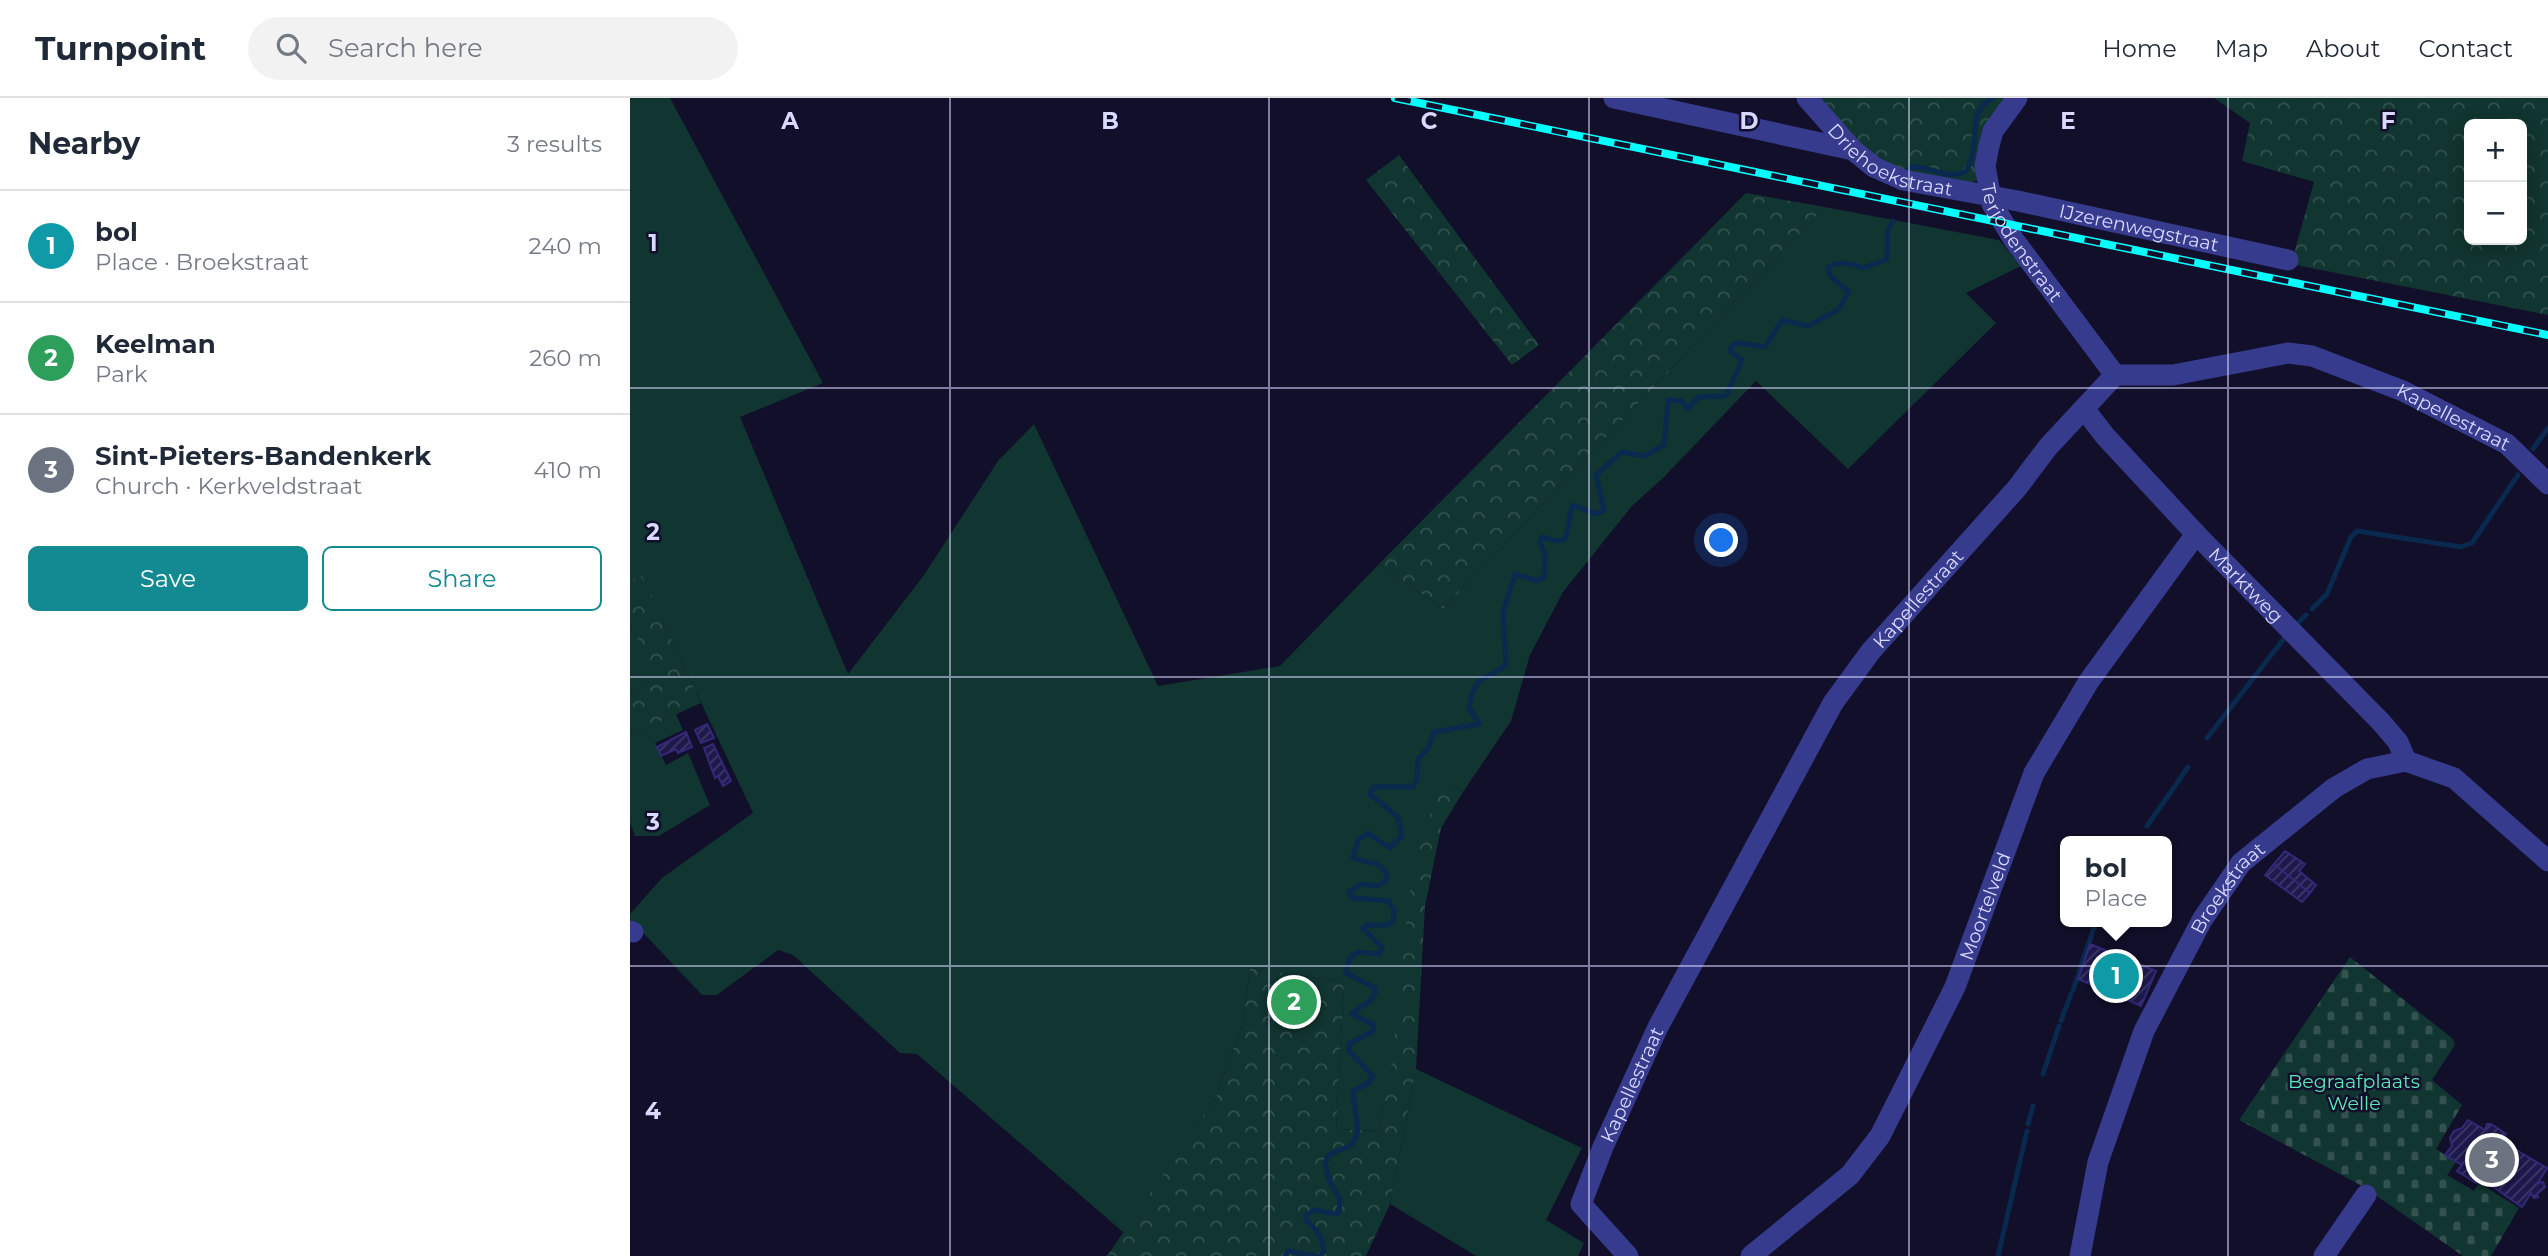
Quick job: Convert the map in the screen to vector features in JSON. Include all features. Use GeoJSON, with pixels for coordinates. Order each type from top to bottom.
{"type":"FeatureCollection","features":[{"type":"Feature","properties":{"kind":"street"},"geometry":{"type":"LineString","coordinates":[[1614,98],[1853,150]]}},
{"type":"Feature","properties":{"kind":"street","name":"Driehoekstraat"},"geometry":{"type":"LineString","coordinates":[[1807,98],[1853,150],[1874,167],[1903,180],[1990,197]]}},
{"type":"Feature","properties":{"kind":"street","name":"Terjodenstraat"},"geometry":{"type":"LineString","coordinates":[[2017,98],[1993,131],[1985,166],[1990,197],[2014,240],[2115,375]]}},
{"type":"Feature","properties":{"kind":"street","name":"IJzerenwegstraat"},"geometry":{"type":"LineString","coordinates":[[1990,197],[2288,260]]}},
{"type":"Feature","properties":{"kind":"street","name":"Kapellestraat"},"geometry":{"type":"LineString","coordinates":[[1628,1256],[1581,1205],[1658,1027],[1833,703],[1871,651],[2017,488],[2048,447],[2115,375],[2173,374],[2288,353],[2312,356],[2403,391],[2507,444],[2548,484]]}},
{"type":"Feature","properties":{"kind":"street","name":"Marktweg"},"geometry":{"type":"LineString","coordinates":[[2085,410],[2105,436],[2196,534],[2381,722],[2398,742],[2406,761]]}},
{"type":"Feature","properties":{"kind":"street","name":"Moortelveld"},"geometry":{"type":"LineString","coordinates":[[1751,1256],[1850,1175],[1880,1136],[1955,987],[2034,773],[2090,681],[2196,534]]}},
{"type":"Feature","properties":{"kind":"street"},"geometry":{"type":"LineString","coordinates":[[2406,761],[2454,778],[2548,861]]}},
{"type":"Feature","properties":{"kind":"street","name":"Broekstraat"},"geometry":{"type":"LineString","coordinates":[[2080,1256],[2098,1162],[2114,1109],[2144,1031],[2202,920],[2241,863],[2334,788],[2367,769],[2406,761]]}},
{"type":"Feature","properties":{"kind":"street"},"geometry":{"type":"LineString","coordinates":[[2324,1256],[2366,1195]]}},
{"type":"Feature","properties":{"kind":"green space"},"geometry":{"type":"Polygon","coordinates":[[[630,98],[670,98],[823,383],[740,417],[848,674],[924,575],[998,461],[1034,424],[1158,686],[1280,666],[1379,564],[1443,609],[1825,207],[1999,240],[2021,266],[1966,293],[1996,323],[1848,469],[1756,381],[1664,477],[1632,506],[1563,592],[1530,655],[1511,721],[1463,792],[1447,782],[1379,1131],[1336,1129],[1344,982],[1250,968],[1243,1022],[1216,1097],[1124,1233],[917,1054],[900,1053],[793,955],[778,950],[717,995],[702,995],[630,919],[630,914],[662,878],[753,813],[642,577],[630,581],[630,98]]]}},
{"type":"Feature","properties":{"kind":"green space"},"geometry":{"type":"Polygon","coordinates":[[[1816,98],[2010,98],[2002,110],[1990,116],[1983,138],[1979,179],[1966,186],[1894,171],[1845,136],[1816,98]]]}},
{"type":"Feature","properties":{"kind":"green space"},"geometry":{"type":"Polygon","coordinates":[[[2214,98],[2548,98],[2548,315],[2291,264],[2314,182],[2242,161],[2250,123],[2214,98]]]}},
{"type":"Feature","properties":{"kind":"green space"},"geometry":{"type":"Polygon","coordinates":[[[1399,155],[1539,345],[1512,365],[1366,180],[1399,155]]]}},
{"type":"Feature","properties":{"kind":"green space"},"geometry":{"type":"Polygon","coordinates":[[[1746,193],[1825,207],[1443,609],[1379,564],[1746,193]]]}},
{"type":"Feature","properties":{"kind":"green space"},"geometry":{"type":"Polygon","coordinates":[[[642,576],[701,703],[630,735],[630,693],[659,681],[630,625],[630,581],[642,576]]]}},
{"type":"Feature","properties":{"kind":"green space"},"geometry":{"type":"Polygon","coordinates":[[[630,625],[660,681],[630,693],[630,625]]]}},
{"type":"Feature","properties":{"kind":"green space"},"geometry":{"type":"Polygon","coordinates":[[[676,714],[683,730],[655,743],[666,765],[688,753],[710,805],[659,836],[635,836],[630,822],[630,735],[676,714]]]}},
{"type":"Feature","properties":{"kind":"green space"},"geometry":{"type":"Polygon","coordinates":[[[1446,781],[1463,792],[1441,828],[1425,906],[1416,1069],[1390,1204],[1366,1256],[1107,1256],[1216,1097],[1243,1022],[1250,968],[1344,982],[1336,1129],[1379,1131],[1392,1061],[1410,887],[1419,838],[1446,781]]]}},
{"type":"Feature","properties":{"kind":"green space","name":"Begraafplaats Welle"},"geometry":{"type":"Polygon","coordinates":[[[2350,957],[2453,1039],[2455,1045],[2432,1080],[2462,1105],[2436,1149],[2456,1162],[2447,1175],[2474,1191],[2479,1183],[2519,1208],[2491,1256],[2463,1256],[2364,1187],[2239,1120],[2350,957]]]}},
{"type":"Feature","properties":{"kind":"green space"},"geometry":{"type":"Polygon","coordinates":[[[1416,1069],[1582,1148],[1546,1220],[1584,1243],[1578,1256],[1476,1256],[1390,1204],[1416,1069]]]}},
{"type":"Feature","properties":{"kind":"building"},"geometry":{"type":"Polygon","coordinates":[[[707,724],[714,738],[701,743],[695,730],[707,724]]]}},
{"type":"Feature","properties":{"kind":"building"},"geometry":{"type":"Polygon","coordinates":[[[686,732],[692,747],[678,753],[676,749],[661,756],[657,747],[686,732]]]}},
{"type":"Feature","properties":{"kind":"building"},"geometry":{"type":"Polygon","coordinates":[[[713,744],[731,781],[723,786],[718,776],[715,778],[704,748],[713,744]]]}},
{"type":"Feature","properties":{"kind":"building"},"geometry":{"type":"Polygon","coordinates":[[[2285,851],[2305,864],[2299,871],[2316,885],[2310,893],[2274,864],[2285,851]]]}},
{"type":"Feature","properties":{"kind":"building"},"geometry":{"type":"Polygon","coordinates":[[[2274,864],[2310,893],[2302,902],[2265,875],[2274,864]]]}},
{"type":"Feature","properties":{"kind":"building"},"geometry":{"type":"Polygon","coordinates":[[[2090,944],[2156,971],[2141,1006],[2078,979],[2090,944]]]}},
{"type":"Feature","properties":{"kind":"building"},"geometry":{"type":"Polygon","coordinates":[[[2468,1120],[2485,1130],[2487,1124],[2491,1124],[2506,1134],[2501,1141],[2547,1168],[2538,1183],[2543,1182],[2545,1187],[2537,1194],[2538,1197],[2534,1198],[2531,1193],[2522,1207],[2479,1177],[2476,1183],[2457,1171],[2462,1165],[2445,1155],[2452,1146],[2450,1138],[2454,1131],[2462,1128],[2468,1120]]]}},
{"type":"Feature","properties":{"kind":"waterway"},"geometry":{"type":"LineString","coordinates":[[1906,172],[1910,167],[1951,174],[1965,172],[1973,153],[1978,113],[1993,98]]}},
{"type":"Feature","properties":{"kind":"waterway"},"geometry":{"type":"LineString","coordinates":[[1329,1179],[1325,1164],[1328,1156],[1349,1146],[1357,1135],[1354,1090],[1369,1083],[1373,1076],[1349,1051],[1349,1044],[1373,1031],[1374,1025],[1352,1014],[1370,1001],[1375,988],[1346,973],[1349,959],[1357,952],[1379,954],[1382,947],[1363,929],[1366,925],[1388,925],[1393,921],[1394,911],[1389,901],[1352,898],[1349,892],[1361,884],[1378,886],[1387,880],[1386,873],[1379,866],[1353,857],[1358,840],[1368,833],[1390,848],[1402,836],[1398,817],[1370,794],[1374,787],[1413,787],[1417,779],[1418,759],[1429,747],[1434,732],[1480,724],[1469,708],[1471,697],[1478,683],[1506,665],[1503,612],[1515,574],[1537,581],[1544,577],[1545,555],[1540,541],[1542,537],[1555,541],[1564,540],[1573,505],[1596,514],[1604,510],[1596,475],[1622,452],[1644,456],[1664,445],[1668,400],[1682,401],[1688,409],[1698,397],[1726,396],[1742,360],[1730,351],[1732,345],[1739,343],[1765,347],[1782,320],[1808,326],[1838,310],[1849,292],[1830,276],[1828,268],[1836,264],[1862,268],[1886,260],[1887,235],[1893,221]]}},
{"type":"Feature","properties":{"kind":"waterway"},"geometry":{"type":"LineString","coordinates":[[2533,449],[2548,428]]}},
{"type":"Feature","properties":{"kind":"waterway"},"geometry":{"type":"LineString","coordinates":[[2312,609],[2327,594],[2351,537],[2357,531],[2461,547],[2472,543],[2518,475]]}},
{"type":"Feature","properties":{"kind":"waterway"},"geometry":{"type":"LineString","coordinates":[[2296,625],[2306,615]]}},
{"type":"Feature","properties":{"kind":"waterway"},"geometry":{"type":"LineString","coordinates":[[2207,738],[2286,636]]}},
{"type":"Feature","properties":{"kind":"waterway"},"geometry":{"type":"LineString","coordinates":[[2177,783],[2188,767]]}},
{"type":"Feature","properties":{"kind":"waterway"},"geometry":{"type":"LineString","coordinates":[[2147,826],[2175,786]]}},
{"type":"Feature","properties":{"kind":"waterway"},"geometry":{"type":"LineString","coordinates":[[2079,971],[2094,927]]}},
{"type":"Feature","properties":{"kind":"waterway"},"geometry":{"type":"LineString","coordinates":[[2073,990],[2078,976]]}},
{"type":"Feature","properties":{"kind":"waterway"},"geometry":{"type":"LineString","coordinates":[[2061,1021],[2071,994]]}},
{"type":"Feature","properties":{"kind":"waterway"},"geometry":{"type":"LineString","coordinates":[[2043,1074],[2059,1026]]}},
{"type":"Feature","properties":{"kind":"waterway"},"geometry":{"type":"LineString","coordinates":[[2028,1124],[2033,1106]]}},
{"type":"Feature","properties":{"kind":"waterway"},"geometry":{"type":"LineString","coordinates":[[1998,1256],[2027,1131]]}},
{"type":"Feature","properties":{"kind":"waterway"},"geometry":{"type":"LineString","coordinates":[[1320,1256],[1324,1251],[1322,1242],[1316,1230],[1306,1221],[1306,1215],[1314,1210],[1336,1214],[1339,1212],[1340,1199],[1330,1182]]}},
{"type":"Feature","properties":{"kind":"waterway"},"geometry":{"type":"LineString","coordinates":[[1285,1256],[1288,1251],[1316,1256]]}},
{"type":"Feature","properties":{"kind":"railway"},"geometry":{"type":"LineString","coordinates":[[1395,98],[2548,335]]}},
{"type":"Feature","properties":{"kind":"place","name":"bol"},"geometry":{"type":"Point","coordinates":[2116,976]}},
{"type":"Feature","properties":{"kind":"place","name":"Keelman"},"geometry":{"type":"Point","coordinates":[1294,1002]}},
{"type":"Feature","properties":{"kind":"place","name":"Sint-Pieters-Bandenkerk"},"geometry":{"type":"Point","coordinates":[2492,1160]}}]}
